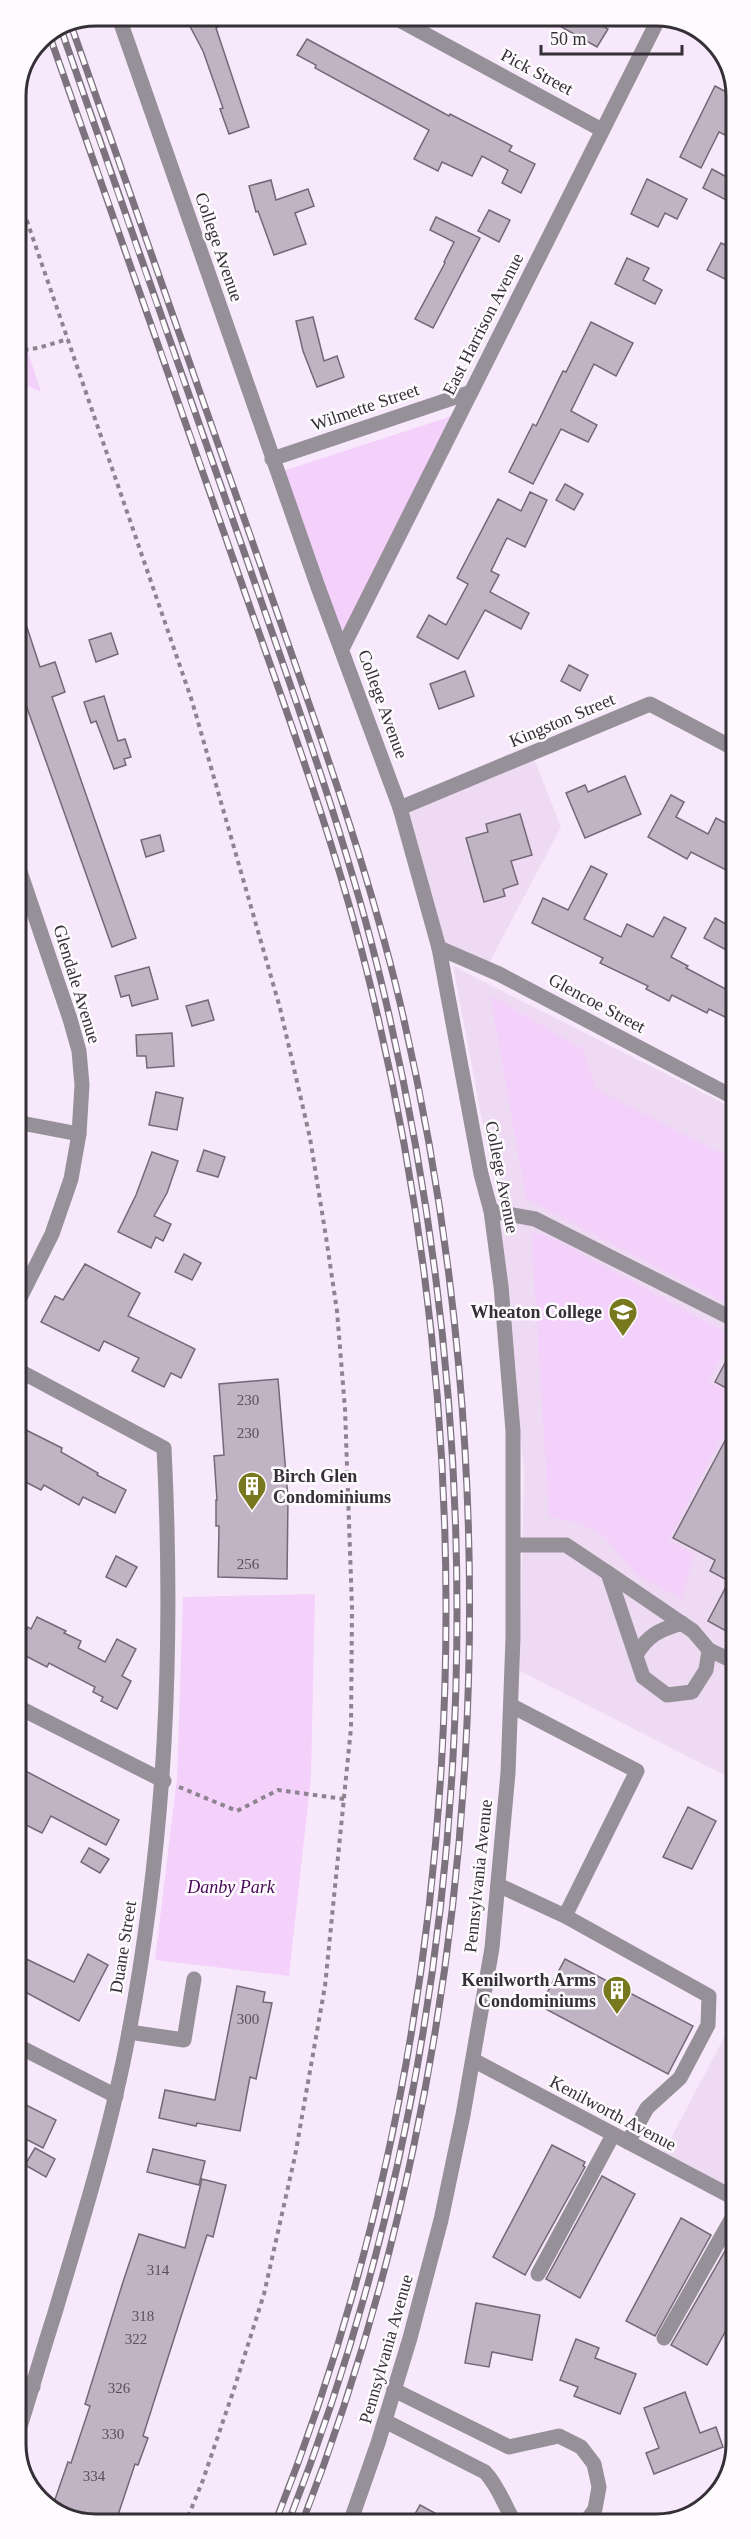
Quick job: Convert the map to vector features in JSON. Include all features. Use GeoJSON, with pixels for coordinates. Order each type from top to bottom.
{"type":"FeatureCollection","features":[{"type":"Feature","properties":{"kind":"street","name":"College Avenue"},"geometry":{"type":"LineString","coordinates":[[122,26],[272,459],[400,808],[439,948],[481,1174],[491,1211],[501,1286],[513,1431]]}},
{"type":"Feature","properties":{"kind":"street","name":"Pick Street"},"geometry":{"type":"LineString","coordinates":[[410,26],[602,130]]}},
{"type":"Feature","properties":{"kind":"street","name":"East Harrison Avenue"},"geometry":{"type":"LineString","coordinates":[[342,649],[655,26]]}},
{"type":"Feature","properties":{"kind":"street","name":"Wilmette Street"},"geometry":{"type":"LineString","coordinates":[[272,459],[471,392]]}},
{"type":"Feature","properties":{"kind":"street","name":"Kingston Street"},"geometry":{"type":"LineString","coordinates":[[400,808],[650,704],[726,744]]}},
{"type":"Feature","properties":{"kind":"street","name":"Glendale Avenue"},"geometry":{"type":"LineString","coordinates":[[26,890],[70,1019],[79,1051],[82,1085],[80,1134],[66,1197],[52,1234],[26,1285]]}},
{"type":"Feature","properties":{"kind":"street","name":"Glencoe Street"},"geometry":{"type":"LineString","coordinates":[[439,948],[499,974],[726,1093]]}},
{"type":"Feature","properties":{"kind":"street"},"geometry":{"type":"LineString","coordinates":[[26,1124],[80,1134]]}},
{"type":"Feature","properties":{"kind":"street"},"geometry":{"type":"LineString","coordinates":[[491,1211],[535,1219],[726,1315]]}},
{"type":"Feature","properties":{"kind":"street","name":"Duane Street"},"geometry":{"type":"LineString","coordinates":[[26,1374],[164,1448],[169,1618],[164,1781],[152,1884],[129,2032],[116,2096],[76,2245],[26,2408]]}},
{"type":"Feature","properties":{"kind":"street","name":"Pennsylvania Avenue"},"geometry":{"type":"LineString","coordinates":[[353,2513],[385,2421],[441,2220],[473,2060],[492,1948],[512,1706],[513,1431]]}},
{"type":"Feature","properties":{"kind":"street"},"geometry":{"type":"LineString","coordinates":[[514,1545],[566,1545],[693,1631],[709,1650],[726,1658]]}},
{"type":"Feature","properties":{"kind":"street"},"geometry":{"type":"LineString","coordinates":[[608,1573],[643,1677],[667,1695],[692,1692],[706,1670],[709,1650]]}},
{"type":"Feature","properties":{"kind":"street"},"geometry":{"type":"LineString","coordinates":[[636,1655],[645,1640],[665,1628],[682,1623]]}},
{"type":"Feature","properties":{"kind":"street"},"geometry":{"type":"LineString","coordinates":[[512,1706],[637,1771],[565,1916]]}},
{"type":"Feature","properties":{"kind":"street"},"geometry":{"type":"LineString","coordinates":[[26,1711],[164,1781]]}},
{"type":"Feature","properties":{"kind":"street"},"geometry":{"type":"LineString","coordinates":[[498,1885],[565,1916],[709,1996],[708,2025],[680,2078],[647,2108],[628,2142]]}},
{"type":"Feature","properties":{"kind":"street"},"geometry":{"type":"LineString","coordinates":[[129,2032],[184,2040],[194,1979]]}},
{"type":"Feature","properties":{"kind":"street"},"geometry":{"type":"LineString","coordinates":[[26,2050],[116,2096]]}},
{"type":"Feature","properties":{"kind":"street","name":"Kenilworth Avenue"},"geometry":{"type":"LineString","coordinates":[[473,2060],[726,2194]]}},
{"type":"Feature","properties":{"kind":"street"},"geometry":{"type":"LineString","coordinates":[[538,2274],[613,2135]]}},
{"type":"Feature","properties":{"kind":"street"},"geometry":{"type":"LineString","coordinates":[[664,2338],[726,2229]]}},
{"type":"Feature","properties":{"kind":"street"},"geometry":{"type":"LineString","coordinates":[[26,2384],[33,2387]]}},
{"type":"Feature","properties":{"kind":"street"},"geometry":{"type":"LineString","coordinates":[[394,2390],[508,2447],[559,2436],[581,2447],[594,2464],[599,2487],[595,2509],[592,2514]]}},
{"type":"Feature","properties":{"kind":"street"},"geometry":{"type":"LineString","coordinates":[[385,2421],[485,2472],[498,2486],[503,2503],[509,2514]]}},
{"type":"Feature","properties":{"kind":"path"},"geometry":{"type":"LineString","coordinates":[[26,218],[192,701],[280,1008],[310,1138],[337,1311],[348,1467],[352,1608],[351,1728],[325,1986],[289,2190],[264,2294],[234,2389],[189,2513]]}},
{"type":"Feature","properties":{"kind":"path"},"geometry":{"type":"LineString","coordinates":[[26,350],[68,339]]}},
{"type":"Feature","properties":{"kind":"path"},"geometry":{"type":"LineString","coordinates":[[164,1781],[237,1811],[278,1790],[344,1799]]}},
{"type":"Feature","properties":{"kind":"shaded area"},"geometry":{"type":"Polygon","coordinates":[[[533,756],[561,827],[488,965],[443,944],[404,810],[533,756]]]}},
{"type":"Feature","properties":{"kind":"shaded area","name":"Wheaton College"},"geometry":{"type":"Polygon","coordinates":[[[453,966],[726,1104],[726,1776],[520,1671],[524,1471],[498,1205],[453,966]]]}},
{"type":"Feature","properties":{"kind":"shaded area"},"geometry":{"type":"Polygon","coordinates":[[[726,2034],[726,2189],[662,2155],[726,2034]]]}},
{"type":"Feature","properties":{"kind":"green space"},"geometry":{"type":"Polygon","coordinates":[[[26,346],[41,392],[26,385],[26,346]]]}},
{"type":"Feature","properties":{"kind":"green space"},"geometry":{"type":"Polygon","coordinates":[[[452,416],[342,636],[283,471],[452,416]]]}},
{"type":"Feature","properties":{"kind":"green space"},"geometry":{"type":"Polygon","coordinates":[[[490,995],[583,1049],[596,1089],[726,1155],[726,1303],[526,1199],[490,995]]]}},
{"type":"Feature","properties":{"kind":"green space"},"geometry":{"type":"Polygon","coordinates":[[[531,1233],[547,1235],[726,1332],[726,1349],[709,1380],[726,1390],[726,1429],[669,1540],[694,1554],[682,1599],[635,1574],[606,1538],[579,1523],[549,1517],[531,1233]]]}},
{"type":"Feature","properties":{"kind":"green space","name":"Danby Park"},"geometry":{"type":"Polygon","coordinates":[[[315,1594],[311,1777],[289,1976],[155,1960],[177,1778],[183,1597],[315,1594]]]}},
{"type":"Feature","properties":{"kind":"building"},"geometry":{"type":"Polygon","coordinates":[[[190,26],[220,26],[216,28],[249,127],[229,134],[220,109],[223,108],[203,51],[190,26]]]}},
{"type":"Feature","properties":{"kind":"building"},"geometry":{"type":"Polygon","coordinates":[[[560,26],[602,26],[608,29],[597,47],[560,26]]]}},
{"type":"Feature","properties":{"kind":"building"},"geometry":{"type":"Polygon","coordinates":[[[307,39],[449,116],[450,114],[512,146],[509,151],[535,164],[521,193],[502,183],[508,170],[482,156],[472,176],[442,162],[438,171],[414,159],[429,130],[315,68],[316,65],[297,55],[307,39]]]}},
{"type":"Feature","properties":{"kind":"building"},"geometry":{"type":"Polygon","coordinates":[[[715,86],[725,91],[726,136],[719,132],[701,168],[680,157],[715,86]]]}},
{"type":"Feature","properties":{"kind":"building"},"geometry":{"type":"Polygon","coordinates":[[[712,169],[726,177],[726,200],[703,188],[712,169]]]}},
{"type":"Feature","properties":{"kind":"building"},"geometry":{"type":"Polygon","coordinates":[[[647,179],[687,199],[677,219],[665,213],[658,227],[631,214],[647,179]]]}},
{"type":"Feature","properties":{"kind":"building"},"geometry":{"type":"Polygon","coordinates":[[[271,180],[276,200],[308,189],[314,206],[295,213],[306,244],[274,255],[258,211],[256,212],[249,186],[271,180]]]}},
{"type":"Feature","properties":{"kind":"building"},"geometry":{"type":"Polygon","coordinates":[[[489,210],[510,220],[499,242],[478,231],[489,210]]]}},
{"type":"Feature","properties":{"kind":"building"},"geometry":{"type":"Polygon","coordinates":[[[436,217],[480,238],[433,328],[415,319],[454,242],[430,230],[436,217]]]}},
{"type":"Feature","properties":{"kind":"building"},"geometry":{"type":"Polygon","coordinates":[[[721,243],[726,245],[725,279],[707,270],[721,243]]]}},
{"type":"Feature","properties":{"kind":"building"},"geometry":{"type":"Polygon","coordinates":[[[627,258],[649,268],[643,280],[662,290],[655,304],[615,284],[627,258]]]}},
{"type":"Feature","properties":{"kind":"building"},"geometry":{"type":"Polygon","coordinates":[[[313,317],[324,361],[337,356],[344,377],[317,387],[303,351],[296,321],[313,317]]]}},
{"type":"Feature","properties":{"kind":"building"},"geometry":{"type":"Polygon","coordinates":[[[591,322],[633,343],[616,376],[594,364],[571,411],[597,425],[588,442],[561,429],[533,484],[509,472],[533,424],[536,426],[563,371],[566,372],[591,322]]]}},
{"type":"Feature","properties":{"kind":"building"},"geometry":{"type":"Polygon","coordinates":[[[565,484],[583,494],[574,510],[556,500],[565,484]]]}},
{"type":"Feature","properties":{"kind":"building"},"geometry":{"type":"Polygon","coordinates":[[[530,492],[547,500],[525,547],[507,538],[491,571],[499,575],[490,592],[529,613],[521,629],[485,610],[458,659],[417,637],[429,615],[446,625],[468,584],[457,578],[498,499],[521,511],[530,492]]]}},
{"type":"Feature","properties":{"kind":"building"},"geometry":{"type":"Polygon","coordinates":[[[26,624],[40,667],[55,662],[65,692],[52,697],[136,938],[112,947],[26,705],[26,624]]]}},
{"type":"Feature","properties":{"kind":"building"},"geometry":{"type":"Polygon","coordinates":[[[111,633],[118,654],[96,662],[89,640],[111,633]]]}},
{"type":"Feature","properties":{"kind":"building"},"geometry":{"type":"Polygon","coordinates":[[[569,665],[588,675],[580,691],[561,681],[569,665]]]}},
{"type":"Feature","properties":{"kind":"building"},"geometry":{"type":"Polygon","coordinates":[[[465,671],[474,696],[439,709],[430,684],[465,671]]]}},
{"type":"Feature","properties":{"kind":"building"},"geometry":{"type":"Polygon","coordinates":[[[104,696],[118,741],[125,739],[131,757],[124,759],[126,765],[114,769],[96,721],[91,723],[84,702],[104,696]]]}},
{"type":"Feature","properties":{"kind":"building"},"geometry":{"type":"Polygon","coordinates":[[[625,776],[641,814],[585,838],[566,793],[585,785],[588,792],[625,776]]]}},
{"type":"Feature","properties":{"kind":"building"},"geometry":{"type":"Polygon","coordinates":[[[671,795],[684,802],[676,817],[708,834],[716,818],[726,823],[726,870],[691,852],[687,859],[648,837],[671,795]]]}},
{"type":"Feature","properties":{"kind":"building"},"geometry":{"type":"Polygon","coordinates":[[[520,814],[532,855],[511,861],[518,884],[503,889],[505,896],[484,902],[466,838],[488,832],[486,824],[520,814]]]}},
{"type":"Feature","properties":{"kind":"building"},"geometry":{"type":"Polygon","coordinates":[[[160,835],[164,851],[146,857],[141,840],[160,835]]]}},
{"type":"Feature","properties":{"kind":"building"},"geometry":{"type":"Polygon","coordinates":[[[591,866],[607,874],[584,919],[621,937],[627,924],[653,937],[664,917],[686,928],[671,957],[688,966],[686,968],[726,989],[726,1018],[709,1009],[707,1013],[672,995],[669,1001],[646,989],[648,986],[600,963],[603,958],[532,923],[543,898],[568,910],[591,866]]]}},
{"type":"Feature","properties":{"kind":"building"},"geometry":{"type":"Polygon","coordinates":[[[715,918],[726,924],[726,950],[704,938],[715,918]]]}},
{"type":"Feature","properties":{"kind":"building"},"geometry":{"type":"Polygon","coordinates":[[[149,967],[158,999],[132,1006],[129,995],[121,997],[115,976],[149,967]]]}},
{"type":"Feature","properties":{"kind":"building"},"geometry":{"type":"Polygon","coordinates":[[[208,1000],[214,1020],[192,1026],[186,1006],[208,1000]]]}},
{"type":"Feature","properties":{"kind":"building"},"geometry":{"type":"Polygon","coordinates":[[[172,1033],[174,1066],[147,1068],[146,1056],[137,1056],[136,1035],[172,1033]]]}},
{"type":"Feature","properties":{"kind":"building"},"geometry":{"type":"Polygon","coordinates":[[[156,1092],[183,1098],[177,1130],[149,1125],[156,1092]]]}},
{"type":"Feature","properties":{"kind":"building"},"geometry":{"type":"Polygon","coordinates":[[[204,1150],[225,1157],[218,1177],[197,1171],[204,1150]]]}},
{"type":"Feature","properties":{"kind":"building"},"geometry":{"type":"Polygon","coordinates":[[[152,1152],[178,1161],[167,1193],[154,1216],[171,1224],[163,1241],[156,1237],[151,1248],[118,1232],[136,1195],[152,1152]]]}},
{"type":"Feature","properties":{"kind":"building"},"geometry":{"type":"Polygon","coordinates":[[[184,1254],[201,1263],[192,1280],[175,1272],[184,1254]]]}},
{"type":"Feature","properties":{"kind":"building"},"geometry":{"type":"Polygon","coordinates":[[[85,1264],[140,1293],[128,1316],[195,1349],[181,1378],[171,1373],[164,1387],[132,1371],[139,1358],[104,1341],[99,1351],[41,1322],[55,1296],[63,1300],[85,1264]]]}},
{"type":"Feature","properties":{"kind":"building"},"geometry":{"type":"Polygon","coordinates":[[[726,1361],[726,1388],[715,1382],[726,1361]]]}},
{"type":"Feature","properties":{"kind":"building"},"geometry":{"type":"Polygon","coordinates":[[[278,1379],[288,1498],[287,1579],[218,1577],[219,1526],[216,1526],[214,1456],[224,1455],[219,1384],[278,1379]]]}},
{"type":"Feature","properties":{"kind":"building"},"geometry":{"type":"Polygon","coordinates":[[[26,1430],[62,1448],[61,1452],[126,1490],[115,1513],[83,1497],[79,1505],[44,1485],[41,1490],[26,1482],[26,1430]]]}},
{"type":"Feature","properties":{"kind":"building"},"geometry":{"type":"Polygon","coordinates":[[[726,1439],[726,1579],[710,1571],[715,1560],[673,1538],[726,1439]]]}},
{"type":"Feature","properties":{"kind":"building"},"geometry":{"type":"Polygon","coordinates":[[[116,1556],[137,1567],[126,1587],[106,1577],[116,1556]]]}},
{"type":"Feature","properties":{"kind":"building"},"geometry":{"type":"Polygon","coordinates":[[[726,1587],[726,1631],[708,1621],[726,1587]]]}},
{"type":"Feature","properties":{"kind":"building"},"geometry":{"type":"Polygon","coordinates":[[[37,1617],[66,1631],[64,1633],[81,1641],[78,1648],[105,1662],[117,1639],[136,1649],[122,1676],[131,1681],[117,1709],[101,1701],[103,1697],[93,1692],[95,1687],[49,1663],[47,1667],[26,1656],[26,1631],[28,1627],[31,1629],[37,1617]]]}},
{"type":"Feature","properties":{"kind":"building"},"geometry":{"type":"Polygon","coordinates":[[[26,1771],[119,1820],[106,1845],[51,1816],[42,1833],[26,1825],[26,1771]]]}},
{"type":"Feature","properties":{"kind":"building"},"geometry":{"type":"Polygon","coordinates":[[[688,1807],[716,1821],[692,1869],[663,1857],[688,1807]]]}},
{"type":"Feature","properties":{"kind":"building"},"geometry":{"type":"Polygon","coordinates":[[[89,1848],[109,1859],[100,1873],[81,1862],[89,1848]]]}},
{"type":"Feature","properties":{"kind":"building"},"geometry":{"type":"Polygon","coordinates":[[[88,1954],[108,1965],[79,2021],[26,1992],[26,1959],[74,1982],[88,1954]]]}},
{"type":"Feature","properties":{"kind":"building","name":"Kenilworth Arms Condominiums"},"geometry":{"type":"Polygon","coordinates":[[[565,1959],[693,2026],[668,2074],[540,2006],[565,1959]]]}},
{"type":"Feature","properties":{"kind":"building"},"geometry":{"type":"Polygon","coordinates":[[[237,1986],[265,1992],[263,2002],[272,2003],[256,2079],[250,2077],[240,2131],[197,2123],[196,2126],[159,2118],[165,2090],[215,2100],[237,1986]]]}},
{"type":"Feature","properties":{"kind":"building"},"geometry":{"type":"Polygon","coordinates":[[[26,2105],[56,2120],[43,2148],[26,2139],[26,2105]]]}},
{"type":"Feature","properties":{"kind":"building"},"geometry":{"type":"Polygon","coordinates":[[[552,2145],[585,2162],[583,2166],[585,2167],[525,2275],[493,2257],[552,2145]]]}},
{"type":"Feature","properties":{"kind":"building"},"geometry":{"type":"Polygon","coordinates":[[[35,2148],[55,2159],[46,2177],[26,2166],[35,2148]]]}},
{"type":"Feature","properties":{"kind":"building"},"geometry":{"type":"Polygon","coordinates":[[[153,2149],[205,2161],[199,2185],[147,2172],[153,2149]]]}},
{"type":"Feature","properties":{"kind":"building"},"geometry":{"type":"Polygon","coordinates":[[[602,2176],[635,2194],[580,2298],[546,2279],[602,2176]]]}},
{"type":"Feature","properties":{"kind":"building"},"geometry":{"type":"Polygon","coordinates":[[[202,2179],[226,2185],[213,2237],[207,2235],[143,2436],[148,2438],[138,2465],[135,2464],[119,2513],[91,2513],[69,2508],[55,2500],[68,2462],[71,2463],[90,2406],[85,2404],[139,2234],[185,2248],[202,2179]]]}},
{"type":"Feature","properties":{"kind":"building"},"geometry":{"type":"Polygon","coordinates":[[[681,2218],[711,2235],[655,2336],[626,2321],[681,2218]]]}},
{"type":"Feature","properties":{"kind":"building"},"geometry":{"type":"Polygon","coordinates":[[[726,2249],[726,2330],[707,2365],[671,2345],[726,2249]]]}},
{"type":"Feature","properties":{"kind":"building"},"geometry":{"type":"Polygon","coordinates":[[[476,2303],[540,2315],[532,2360],[492,2352],[489,2367],[465,2363],[476,2303]]]}},
{"type":"Feature","properties":{"kind":"building"},"geometry":{"type":"Polygon","coordinates":[[[576,2339],[599,2348],[595,2358],[636,2374],[620,2414],[574,2396],[578,2387],[560,2380],[576,2339]]]}},
{"type":"Feature","properties":{"kind":"building"},"geometry":{"type":"Polygon","coordinates":[[[685,2392],[700,2433],[716,2427],[723,2447],[654,2474],[646,2453],[659,2448],[644,2408],[685,2392]]]}},
{"type":"Feature","properties":{"kind":"building"},"geometry":{"type":"Polygon","coordinates":[[[420,2505],[436,2514],[415,2514],[420,2505]]]}},
{"type":"Feature","properties":{"kind":"railway"},"geometry":{"type":"LineString","coordinates":[[73,30],[317,726],[351,828],[381,930],[395,982],[434,1173],[459,1367],[469,1563],[465,1760],[446,1956],[413,2149],[365,2339],[305,2513]]}},
{"type":"Feature","properties":{"kind":"railway"},"geometry":{"type":"LineString","coordinates":[[63,34],[303,722],[354,879],[382,985],[421,1177],[446,1371],[456,1566],[453,1762],[434,1956],[401,2149],[352,2338],[291,2513]]}},
{"type":"Feature","properties":{"kind":"railway"},"geometry":{"type":"LineString","coordinates":[[52,41],[292,725],[342,882],[371,988],[410,1179],[435,1373],[446,1568],[442,1763],[423,1958],[389,2150],[340,2339],[278,2513]]}},
{"type":"Feature","properties":{"kind":"place","name":"Wheaton College"},"geometry":{"type":"Point","coordinates":[623,1338]}},
{"type":"Feature","properties":{"kind":"place","name":"Birch Glen Condominiums"},"geometry":{"type":"Point","coordinates":[252,1512]}},
{"type":"Feature","properties":{"kind":"place","name":"Kenilworth Arms Condominiums"},"geometry":{"type":"Point","coordinates":[617,2016]}}]}
